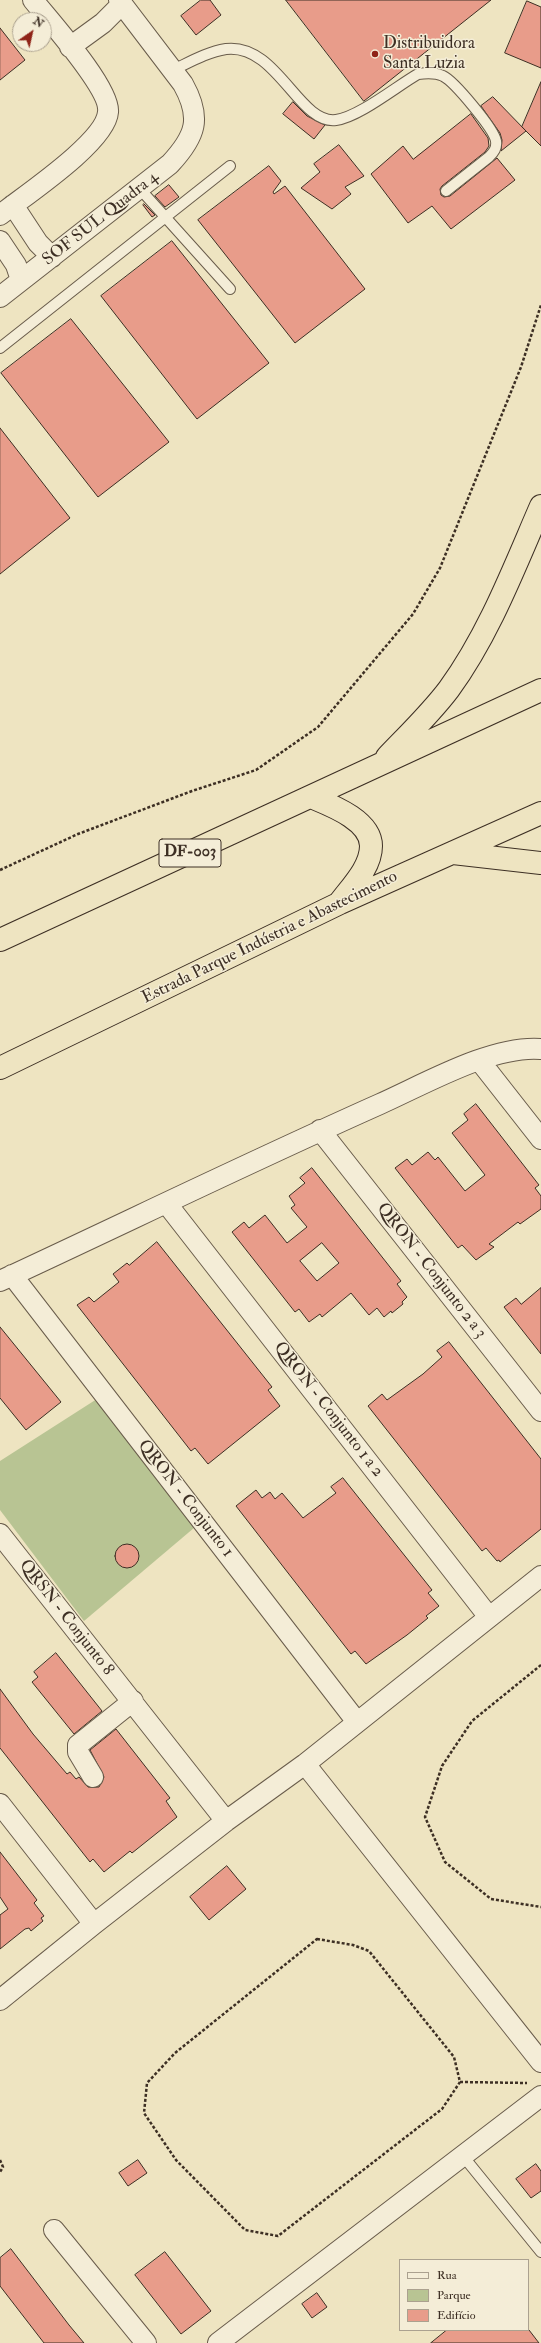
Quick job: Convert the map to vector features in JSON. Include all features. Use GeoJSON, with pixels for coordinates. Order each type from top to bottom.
{"type":"FeatureCollection","features":[{"type":"Feature","properties":{"kind":"highway"},"geometry":{"type":"LineString","coordinates":[[380,764],[448,689],[470,656],[506,586],[541,506]]}},
{"type":"Feature","properties":{"kind":"highway","name":"DF-003"},"geometry":{"type":"LineString","coordinates":[[0,940],[311,798],[380,764],[541,690]]}},
{"type":"Feature","properties":{"kind":"highway"},"geometry":{"type":"LineString","coordinates":[[311,798],[335,807],[356,821],[366,832],[371,845],[368,858],[361,873],[340,903]]}},
{"type":"Feature","properties":{"kind":"highway","name":"Estrada Parque Indústria e Abastecimento"},"geometry":{"type":"LineString","coordinates":[[0,1068],[340,903],[541,813]]}},
{"type":"Feature","properties":{"kind":"highway"},"geometry":{"type":"LineString","coordinates":[[452,853],[541,863]]}},
{"type":"Feature","properties":{"kind":"street"},"geometry":{"type":"LineString","coordinates":[[33,0],[97,82],[107,101],[108,112],[104,125],[89,144],[7,210],[52,257]]}},
{"type":"Feature","properties":{"kind":"street"},"geometry":{"type":"LineString","coordinates":[[70,47],[103,22],[120,2]]}},
{"type":"Feature","properties":{"kind":"street","name":"SOF SUL Quadra 4"},"geometry":{"type":"LineString","coordinates":[[0,297],[140,190],[186,148],[192,132],[196,114],[191,99],[173,70],[120,2]]}},
{"type":"Feature","properties":{"kind":"street"},"geometry":{"type":"LineString","coordinates":[[0,242],[16,265],[21,280]]}},
{"type":"Feature","properties":{"kind":"street"},"geometry":{"type":"LineString","coordinates":[[6,1278],[167,1204],[320,1130],[479,1060],[525,1048],[541,1049]]}},
{"type":"Feature","properties":{"kind":"street"},"geometry":{"type":"LineString","coordinates":[[479,1060],[541,1139]]}},
{"type":"Feature","properties":{"kind":"street","name":"QRON - Conjunto 2 a 3"},"geometry":{"type":"LineString","coordinates":[[320,1130],[541,1411]]}},
{"type":"Feature","properties":{"kind":"street","name":"QRON - Conjunto 1 a 2"},"geometry":{"type":"LineString","coordinates":[[167,1204],[489,1617]]}},
{"type":"Feature","properties":{"kind":"street","name":"QRON - Conjunto 1"},"geometry":{"type":"LineString","coordinates":[[6,1278],[357,1722]]}},
{"type":"Feature","properties":{"kind":"street","name":"QRSN - Conjunto 8"},"geometry":{"type":"LineString","coordinates":[[0,1534],[226,1821]]}},
{"type":"Feature","properties":{"kind":"street"},"geometry":{"type":"LineString","coordinates":[[0,2000],[94,1924],[226,1821],[305,1764],[541,1576]]}},
{"type":"Feature","properties":{"kind":"street"},"geometry":{"type":"LineString","coordinates":[[94,1777],[78,1752],[78,1745],[133,1702]]}},
{"type":"Feature","properties":{"kind":"street"},"geometry":{"type":"LineString","coordinates":[[305,1764],[541,2062]]}},
{"type":"Feature","properties":{"kind":"street"},"geometry":{"type":"LineString","coordinates":[[0,1804],[94,1924]]}},
{"type":"Feature","properties":{"kind":"street"},"geometry":{"type":"LineString","coordinates":[[218,2343],[463,2156],[537,2090]]}},
{"type":"Feature","properties":{"kind":"street"},"geometry":{"type":"LineString","coordinates":[[54,2230],[146,2343]]}},
{"type":"Feature","properties":{"kind":"lane"},"geometry":{"type":"LineString","coordinates":[[173,70],[202,56],[226,49],[244,50],[262,59],[309,108],[322,117],[335,120],[350,116],[418,74],[429,73],[444,76],[457,89],[486,124],[496,141],[495,151],[446,191]]}},
{"type":"Feature","properties":{"kind":"lane"},"geometry":{"type":"LineString","coordinates":[[0,348],[230,166]]}},
{"type":"Feature","properties":{"kind":"lane"},"geometry":{"type":"LineString","coordinates":[[140,190],[230,289]]}},
{"type":"Feature","properties":{"kind":"lane"},"geometry":{"type":"LineString","coordinates":[[463,2156],[541,2252]]}},
{"type":"Feature","properties":{"kind":"path"},"geometry":{"type":"LineString","coordinates":[[0,870],[78,834],[192,791],[256,770],[318,727],[413,614],[440,568],[521,367],[541,305]]}},
{"type":"Feature","properties":{"kind":"path"},"geometry":{"type":"LineString","coordinates":[[541,1665],[472,1721],[442,1766],[426,1817],[445,1862],[491,1899],[541,1907]]}},
{"type":"Feature","properties":{"kind":"path"},"geometry":{"type":"LineString","coordinates":[[317,1939],[353,1945],[369,1951],[454,2057],[460,2082],[442,2109],[278,2236],[245,2230],[176,2160],[144,2113],[147,2083],[175,2053],[317,1939]]}},
{"type":"Feature","properties":{"kind":"path"},"geometry":{"type":"LineString","coordinates":[[460,2082],[537,2090]]}},
{"type":"Feature","properties":{"kind":"path"},"geometry":{"type":"LineString","coordinates":[[0,2160],[3,2166],[0,2172]]}},
{"type":"Feature","properties":{"kind":"green space"},"geometry":{"type":"Polygon","coordinates":[[[100,1397],[201,1522],[84,1621],[0,1510],[0,1461],[100,1397]]]}},
{"type":"Feature","properties":{"kind":"building"},"geometry":{"type":"Polygon","coordinates":[[[201,0],[210,0],[221,15],[196,35],[181,16],[201,0]]]}},
{"type":"Feature","properties":{"kind":"building","name":"Distribuidora Santa Luzia"},"geometry":{"type":"Polygon","coordinates":[[[286,0],[491,0],[364,101],[286,0]]]}},
{"type":"Feature","properties":{"kind":"building"},"geometry":{"type":"Polygon","coordinates":[[[527,1],[541,7],[541,68],[505,53],[527,1]]]}},
{"type":"Feature","properties":{"kind":"building"},"geometry":{"type":"Polygon","coordinates":[[[0,28],[12,43],[12,52],[19,52],[25,60],[0,80],[0,28]]]}},
{"type":"Feature","properties":{"kind":"building"},"geometry":{"type":"Polygon","coordinates":[[[541,82],[541,146],[522,127],[541,82]]]}},
{"type":"Feature","properties":{"kind":"building"},"geometry":{"type":"Polygon","coordinates":[[[493,97],[526,131],[501,151],[502,140],[500,133],[481,106],[493,97]]]}},
{"type":"Feature","properties":{"kind":"building"},"geometry":{"type":"Polygon","coordinates":[[[293,102],[307,116],[325,125],[314,139],[283,114],[293,102]]]}},
{"type":"Feature","properties":{"kind":"building"},"geometry":{"type":"Polygon","coordinates":[[[471,114],[488,138],[489,146],[485,152],[442,186],[440,189],[441,195],[444,197],[450,196],[497,158],[515,180],[451,229],[432,206],[408,223],[371,174],[403,146],[413,159],[471,114]]]}},
{"type":"Feature","properties":{"kind":"building"},"geometry":{"type":"Polygon","coordinates":[[[339,145],[364,176],[345,187],[351,194],[332,209],[301,188],[320,172],[314,164],[339,145]]]}},
{"type":"Feature","properties":{"kind":"building"},"geometry":{"type":"Polygon","coordinates":[[[269,166],[281,181],[273,192],[274,194],[285,186],[365,289],[295,343],[198,220],[269,166]]]}},
{"type":"Feature","properties":{"kind":"building"},"geometry":{"type":"Polygon","coordinates":[[[169,185],[179,197],[165,207],[155,196],[169,185]]]}},
{"type":"Feature","properties":{"kind":"building"},"geometry":{"type":"Polygon","coordinates":[[[144,204],[155,215],[152,217],[143,205],[144,204]]]}},
{"type":"Feature","properties":{"kind":"building"},"geometry":{"type":"Polygon","coordinates":[[[172,241],[269,363],[197,419],[101,296],[172,241]]]}},
{"type":"Feature","properties":{"kind":"building"},"geometry":{"type":"Polygon","coordinates":[[[71,319],[169,442],[98,497],[1,373],[71,319]]]}},
{"type":"Feature","properties":{"kind":"building"},"geometry":{"type":"Polygon","coordinates":[[[0,428],[70,518],[0,574],[0,428]]]}},
{"type":"Feature","properties":{"kind":"building"},"geometry":{"type":"Polygon","coordinates":[[[476,1104],[539,1185],[535,1188],[541,1196],[541,1209],[520,1224],[518,1222],[489,1244],[494,1247],[476,1260],[462,1245],[458,1248],[395,1168],[407,1159],[412,1165],[428,1152],[435,1160],[438,1157],[465,1191],[485,1175],[452,1133],[468,1120],[464,1114],[476,1104]]]}},
{"type":"Feature","properties":{"kind":"building"},"geometry":{"type":"Polygon","coordinates":[[[312,1168],[401,1281],[397,1284],[407,1297],[402,1302],[403,1304],[392,1313],[391,1311],[384,1317],[377,1308],[369,1315],[351,1293],[322,1317],[320,1314],[309,1322],[299,1309],[295,1312],[232,1232],[244,1222],[249,1228],[265,1215],[287,1243],[307,1227],[291,1208],[295,1205],[289,1196],[305,1183],[300,1178],[312,1168]],[[322,1243],[300,1261],[317,1281],[339,1263],[322,1243]]]}},
{"type":"Feature","properties":{"kind":"building"},"geometry":{"type":"Polygon","coordinates":[[[157,1242],[272,1387],[268,1390],[280,1406],[208,1464],[195,1448],[191,1451],[77,1305],[89,1297],[94,1302],[119,1282],[113,1274],[127,1263],[129,1265],[157,1242]]]}},
{"type":"Feature","properties":{"kind":"building"},"geometry":{"type":"Polygon","coordinates":[[[541,1288],[541,1354],[504,1307],[516,1298],[521,1304],[541,1288]]]}},
{"type":"Feature","properties":{"kind":"building"},"geometry":{"type":"Polygon","coordinates":[[[0,1327],[61,1402],[26,1430],[0,1398],[0,1327]]]}},
{"type":"Feature","properties":{"kind":"building"},"geometry":{"type":"Polygon","coordinates":[[[449,1342],[541,1459],[541,1529],[500,1562],[499,1560],[497,1561],[486,1548],[482,1551],[368,1406],[382,1394],[387,1400],[423,1374],[442,1357],[437,1351],[449,1342]]]}},
{"type":"Feature","properties":{"kind":"building"},"geometry":{"type":"Polygon","coordinates":[[[343,1478],[432,1590],[428,1593],[439,1606],[426,1616],[428,1618],[407,1635],[366,1664],[355,1651],[351,1654],[236,1506],[256,1490],[262,1498],[270,1492],[275,1499],[282,1493],[303,1518],[336,1493],[331,1487],[343,1478]]]}},
{"type":"Feature","properties":{"kind":"building"},"geometry":{"type":"Polygon","coordinates":[[[127,1544],[135,1548],[139,1556],[135,1564],[127,1568],[119,1564],[115,1556],[119,1548],[127,1544]]]}},
{"type":"Feature","properties":{"kind":"building"},"geometry":{"type":"Polygon","coordinates":[[[56,1653],[102,1711],[74,1734],[32,1682],[38,1677],[34,1672],[56,1653]]]}},
{"type":"Feature","properties":{"kind":"building"},"geometry":{"type":"Polygon","coordinates":[[[0,1689],[33,1734],[67,1774],[70,1772],[76,1779],[79,1777],[88,1787],[99,1787],[104,1777],[90,1750],[116,1729],[170,1798],[166,1801],[177,1817],[132,1853],[130,1851],[104,1872],[93,1859],[90,1862],[0,1748],[0,1689]]]}},
{"type":"Feature","properties":{"kind":"building"},"geometry":{"type":"Polygon","coordinates":[[[0,1852],[37,1900],[34,1903],[44,1916],[41,1918],[43,1921],[31,1931],[29,1928],[25,1929],[0,1949],[0,1915],[8,1909],[0,1897],[0,1852]]]}},
{"type":"Feature","properties":{"kind":"building"},"geometry":{"type":"Polygon","coordinates":[[[227,1866],[246,1889],[209,1920],[190,1897],[227,1866]]]}},
{"type":"Feature","properties":{"kind":"building"},"geometry":{"type":"Polygon","coordinates":[[[138,2160],[147,2173],[128,2186],[119,2173],[138,2160]]]}},
{"type":"Feature","properties":{"kind":"building"},"geometry":{"type":"Polygon","coordinates":[[[536,2164],[541,2171],[541,2191],[531,2198],[516,2179],[536,2164]]]}},
{"type":"Feature","properties":{"kind":"building"},"geometry":{"type":"Polygon","coordinates":[[[11,2249],[84,2343],[44,2343],[0,2286],[0,2258],[11,2249]]]}},
{"type":"Feature","properties":{"kind":"building"},"geometry":{"type":"Polygon","coordinates":[[[165,2252],[211,2311],[181,2334],[135,2275],[165,2252]]]}},
{"type":"Feature","properties":{"kind":"building"},"geometry":{"type":"Polygon","coordinates":[[[317,2293],[327,2307],[312,2318],[302,2304],[317,2293]]]}},
{"type":"Feature","properties":{"kind":"building"},"geometry":{"type":"Polygon","coordinates":[[[529,2330],[539,2343],[431,2343],[446,2331],[529,2330]]]}},
{"type":"Feature","properties":{"kind":"place","name":"Distribuidora Santa Luzia"},"geometry":{"type":"Point","coordinates":[375,54]}}]}
